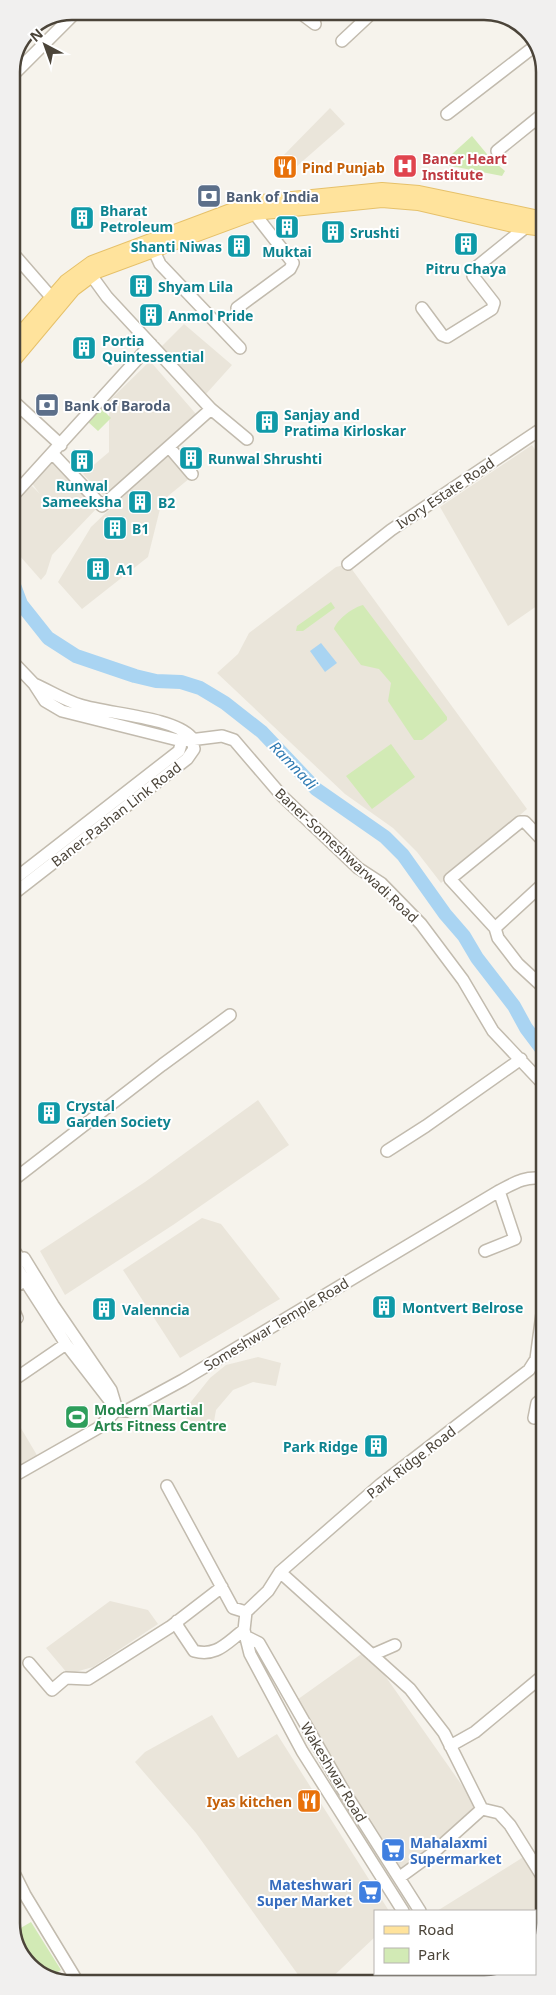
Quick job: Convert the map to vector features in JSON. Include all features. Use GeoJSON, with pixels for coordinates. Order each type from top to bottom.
{"type":"FeatureCollection","features":[{"type":"Feature","properties":{"kind":"main road"},"geometry":{"type":"LineString","coordinates":[[20,335],[77,272],[92,263],[134,252],[258,209],[382,190],[419,193],[536,217]]}},
{"type":"Feature","properties":{"kind":"main road"},"geometry":{"type":"LineString","coordinates":[[20,353],[73,289],[91,275],[134,252],[154,251],[258,209],[384,200],[445,208],[536,228]]}},
{"type":"Feature","properties":{"kind":"street"},"geometry":{"type":"LineString","coordinates":[[310,20],[315,24]]}},
{"type":"Feature","properties":{"kind":"street"},"geometry":{"type":"LineString","coordinates":[[342,41],[364,20]]}},
{"type":"Feature","properties":{"kind":"street"},"geometry":{"type":"LineString","coordinates":[[20,67],[67,21]]}},
{"type":"Feature","properties":{"kind":"street"},"geometry":{"type":"LineString","coordinates":[[448,114],[531,50]]}},
{"type":"Feature","properties":{"kind":"street"},"geometry":{"type":"LineString","coordinates":[[497,151],[536,119]]}},
{"type":"Feature","properties":{"kind":"street"},"geometry":{"type":"LineString","coordinates":[[237,308],[290,269],[293,263],[258,209]]}},
{"type":"Feature","properties":{"kind":"street"},"geometry":{"type":"LineString","coordinates":[[422,308],[442,335],[447,337],[492,309],[494,303],[473,276],[474,269],[526,227]]}},
{"type":"Feature","properties":{"kind":"street"},"geometry":{"type":"LineString","coordinates":[[154,251],[160,264],[240,348]]}},
{"type":"Feature","properties":{"kind":"street"},"geometry":{"type":"LineString","coordinates":[[20,261],[52,298]]}},
{"type":"Feature","properties":{"kind":"street"},"geometry":{"type":"LineString","coordinates":[[91,275],[107,297],[211,410],[247,439]]}},
{"type":"Feature","properties":{"kind":"street"},"geometry":{"type":"LineString","coordinates":[[20,488],[151,344]]}},
{"type":"Feature","properties":{"kind":"street"},"geometry":{"type":"LineString","coordinates":[[20,408],[57,449],[102,506],[211,410]]}},
{"type":"Feature","properties":{"kind":"street","name":"Ivory Estate Road"},"geometry":{"type":"LineString","coordinates":[[348,564],[391,530],[536,432]]}},
{"type":"Feature","properties":{"kind":"street"},"geometry":{"type":"LineString","coordinates":[[169,447],[192,474]]}},
{"type":"Feature","properties":{"kind":"street","name":"Baner-Pashan Link Road"},"geometry":{"type":"LineString","coordinates":[[20,669],[34,684],[45,702],[62,711],[188,741],[194,749],[187,759],[20,889]]}},
{"type":"Feature","properties":{"kind":"street","name":"Baner-Someshwarwadi Road"},"geometry":{"type":"LineString","coordinates":[[188,741],[222,736],[234,740],[282,796],[358,868],[381,883],[421,924],[464,980],[493,1032],[536,1076]]}},
{"type":"Feature","properties":{"kind":"street","name":"Baner-Pashan Link Road"},"geometry":{"type":"LineString","coordinates":[[20,875],[179,751],[188,741]]}},
{"type":"Feature","properties":{"kind":"street"},"geometry":{"type":"LineString","coordinates":[[536,834],[522,821],[450,879],[495,928],[498,938],[518,964],[536,981]]}},
{"type":"Feature","properties":{"kind":"street"},"geometry":{"type":"LineString","coordinates":[[495,928],[536,890]]}},
{"type":"Feature","properties":{"kind":"street"},"geometry":{"type":"LineString","coordinates":[[20,1175],[177,1053],[230,1015]]}},
{"type":"Feature","properties":{"kind":"street"},"geometry":{"type":"LineString","coordinates":[[387,1150],[426,1126],[521,1059]]}},
{"type":"Feature","properties":{"kind":"street","name":"Someshwar Temple Road"},"geometry":{"type":"LineString","coordinates":[[20,1472],[98,1428],[117,1410],[126,1411],[183,1380],[499,1191],[520,1180],[536,1177]]}},
{"type":"Feature","properties":{"kind":"street"},"geometry":{"type":"LineString","coordinates":[[485,1251],[515,1239],[499,1191]]}},
{"type":"Feature","properties":{"kind":"street"},"geometry":{"type":"LineString","coordinates":[[20,1259],[21,1261],[24,1258],[30,1277],[66,1344],[117,1410]]}},
{"type":"Feature","properties":{"kind":"street"},"geometry":{"type":"LineString","coordinates":[[30,1277],[53,1305],[111,1390],[117,1410]]}},
{"type":"Feature","properties":{"kind":"street"},"geometry":{"type":"LineString","coordinates":[[20,1284],[30,1277]]}},
{"type":"Feature","properties":{"kind":"street"},"geometry":{"type":"LineString","coordinates":[[20,1376],[66,1344]]}},
{"type":"Feature","properties":{"kind":"street","name":"Park Ridge Road"},"geometry":{"type":"LineString","coordinates":[[246,1612],[268,1591],[280,1572],[381,1484],[536,1366]]}},
{"type":"Feature","properties":{"kind":"street"},"geometry":{"type":"LineString","coordinates":[[534,1418],[536,1408]]}},
{"type":"Feature","properties":{"kind":"street"},"geometry":{"type":"LineString","coordinates":[[168,1486],[233,1608],[246,1612]]}},
{"type":"Feature","properties":{"kind":"street"},"geometry":{"type":"LineString","coordinates":[[280,1572],[410,1689],[444,1733],[482,1809],[499,1813],[510,1825],[536,1867]]}},
{"type":"Feature","properties":{"kind":"street"},"geometry":{"type":"LineString","coordinates":[[29,1663],[52,1690],[66,1678],[88,1679],[177,1621],[222,1587]]}},
{"type":"Feature","properties":{"kind":"street","name":"Wakeshwar Road"},"geometry":{"type":"LineString","coordinates":[[246,1612],[245,1633],[249,1651],[294,1737],[402,1910]]}},
{"type":"Feature","properties":{"kind":"street"},"geometry":{"type":"LineString","coordinates":[[177,1621],[178,1627],[194,1652],[206,1654],[214,1652],[245,1633]]}},
{"type":"Feature","properties":{"kind":"street","name":"Wakeshwar Road"},"geometry":{"type":"LineString","coordinates":[[245,1633],[259,1643],[342,1788],[419,1910]]}},
{"type":"Feature","properties":{"kind":"street"},"geometry":{"type":"LineString","coordinates":[[372,1655],[395,1645]]}},
{"type":"Feature","properties":{"kind":"street"},"geometry":{"type":"LineString","coordinates":[[450,1746],[475,1732],[536,1681]]}},
{"type":"Feature","properties":{"kind":"street"},"geometry":{"type":"LineString","coordinates":[[294,1737],[308,1729]]}},
{"type":"Feature","properties":{"kind":"street"},"geometry":{"type":"LineString","coordinates":[[400,1877],[433,1853],[482,1809]]}},
{"type":"Feature","properties":{"kind":"street"},"geometry":{"type":"LineString","coordinates":[[20,1885],[74,1975]]}},
{"type":"Feature","properties":{"kind":"shaded area"},"geometry":{"type":"Polygon","coordinates":[[[330,108],[345,124],[288,174],[277,162],[330,108]]]}},
{"type":"Feature","properties":{"kind":"shaded area"},"geometry":{"type":"Polygon","coordinates":[[[184,324],[232,365],[206,394],[161,347],[184,324]]]}},
{"type":"Feature","properties":{"kind":"shaded area"},"geometry":{"type":"Polygon","coordinates":[[[150,361],[196,414],[105,497],[83,474],[109,452],[109,401],[150,361]]]}},
{"type":"Feature","properties":{"kind":"shaded area"},"geometry":{"type":"Polygon","coordinates":[[[532,445],[536,451],[536,607],[508,626],[440,507],[532,445]]]}},
{"type":"Feature","properties":{"kind":"shaded area"},"geometry":{"type":"Polygon","coordinates":[[[169,453],[190,478],[162,501],[148,557],[82,609],[58,582],[91,527],[169,453]]]}},
{"type":"Feature","properties":{"kind":"shaded area"},"geometry":{"type":"Polygon","coordinates":[[[53,460],[97,508],[52,555],[46,574],[41,580],[20,556],[20,497],[32,486],[40,494],[30,481],[53,460]]]}},
{"type":"Feature","properties":{"kind":"shaded area"},"geometry":{"type":"Polygon","coordinates":[[[348,564],[527,809],[441,883],[417,852],[393,828],[345,794],[217,673],[238,654],[249,633],[336,567],[348,564]]]}},
{"type":"Feature","properties":{"kind":"shaded area"},"geometry":{"type":"Polygon","coordinates":[[[258,1100],[289,1145],[173,1225],[65,1295],[40,1251],[145,1182],[258,1100]]]}},
{"type":"Feature","properties":{"kind":"shaded area"},"geometry":{"type":"Polygon","coordinates":[[[202,1218],[221,1224],[280,1299],[180,1358],[123,1270],[202,1218]]]}},
{"type":"Feature","properties":{"kind":"shaded area"},"geometry":{"type":"Polygon","coordinates":[[[258,1357],[281,1363],[276,1386],[253,1382],[233,1390],[216,1410],[212,1433],[185,1427],[190,1403],[210,1378],[226,1365],[258,1357]]]}},
{"type":"Feature","properties":{"kind":"shaded area"},"geometry":{"type":"Polygon","coordinates":[[[20,1427],[41,1462],[20,1473],[20,1427]]]}},
{"type":"Feature","properties":{"kind":"shaded area"},"geometry":{"type":"Polygon","coordinates":[[[110,1601],[148,1610],[158,1624],[93,1667],[68,1674],[46,1648],[110,1601]]]}},
{"type":"Feature","properties":{"kind":"shaded area"},"geometry":{"type":"Polygon","coordinates":[[[367,1650],[480,1811],[402,1870],[294,1702],[367,1650]]]}},
{"type":"Feature","properties":{"kind":"shaded area"},"geometry":{"type":"Polygon","coordinates":[[[212,1715],[238,1758],[277,1734],[388,1910],[374,1910],[374,1938],[335,1975],[298,1975],[196,1833],[135,1762],[145,1752],[212,1715]]]}},
{"type":"Feature","properties":{"kind":"shaded area"},"geometry":{"type":"Polygon","coordinates":[[[525,1856],[536,1875],[536,1910],[439,1910],[525,1856]]]}},
{"type":"Feature","properties":{"kind":"green space"},"geometry":{"type":"Polygon","coordinates":[[[472,136],[491,159],[505,171],[502,176],[441,164],[472,136]]]}},
{"type":"Feature","properties":{"kind":"green space"},"geometry":{"type":"Polygon","coordinates":[[[100,407],[111,418],[98,431],[87,421],[100,407]]]}},
{"type":"Feature","properties":{"kind":"green space"},"geometry":{"type":"Polygon","coordinates":[[[331,602],[335,608],[303,631],[296,631],[297,626],[331,602]]]}},
{"type":"Feature","properties":{"kind":"green space"},"geometry":{"type":"Polygon","coordinates":[[[363,605],[447,717],[447,720],[422,740],[414,740],[388,701],[391,683],[379,669],[361,665],[334,629],[346,614],[363,605]]]}},
{"type":"Feature","properties":{"kind":"green space"},"geometry":{"type":"Polygon","coordinates":[[[391,744],[415,777],[372,809],[346,776],[391,744]]]}},
{"type":"Feature","properties":{"kind":"green space"},"geometry":{"type":"Polygon","coordinates":[[[31,1922],[61,1970],[57,1973],[46,1968],[31,1955],[24,1943],[21,1928],[31,1922]]]}},
{"type":"Feature","properties":{"kind":"water"},"geometry":{"type":"Polygon","coordinates":[[[321,643],[337,663],[325,672],[310,651],[321,643]]]}},
{"type":"Feature","properties":{"kind":"waterway","name":"Ramnadi"},"geometry":{"type":"LineString","coordinates":[[20,601],[48,638],[76,656],[135,676],[156,681],[181,682],[200,688],[225,703],[262,732],[316,789],[385,837],[403,855],[514,1006],[536,1041]]}},
{"type":"Feature","properties":{"kind":"place","name":"Baner Heart Institute"},"geometry":{"type":"Point","coordinates":[405,166]}},
{"type":"Feature","properties":{"kind":"place","name":"Pind Punjab"},"geometry":{"type":"Point","coordinates":[285,167]}},
{"type":"Feature","properties":{"kind":"place","name":"Bank of India"},"geometry":{"type":"Point","coordinates":[209,196]}},
{"type":"Feature","properties":{"kind":"place","name":"Bharat Petroleum"},"geometry":{"type":"Point","coordinates":[82,218]}},
{"type":"Feature","properties":{"kind":"place","name":"Muktai"},"geometry":{"type":"Point","coordinates":[287,227]}},
{"type":"Feature","properties":{"kind":"place","name":"Srushti"},"geometry":{"type":"Point","coordinates":[333,232]}},
{"type":"Feature","properties":{"kind":"place","name":"Pitru Chaya"},"geometry":{"type":"Point","coordinates":[466,244]}},
{"type":"Feature","properties":{"kind":"place","name":"Shanti Niwas"},"geometry":{"type":"Point","coordinates":[239,246]}},
{"type":"Feature","properties":{"kind":"place","name":"Shyam Lila"},"geometry":{"type":"Point","coordinates":[141,286]}},
{"type":"Feature","properties":{"kind":"place","name":"Anmol Pride"},"geometry":{"type":"Point","coordinates":[151,315]}},
{"type":"Feature","properties":{"kind":"place","name":"Portia Quintessential"},"geometry":{"type":"Point","coordinates":[84,348]}},
{"type":"Feature","properties":{"kind":"place","name":"Bank of Baroda"},"geometry":{"type":"Point","coordinates":[47,405]}},
{"type":"Feature","properties":{"kind":"place","name":"Sanjay and Pratima Kirloskar"},"geometry":{"type":"Point","coordinates":[267,422]}},
{"type":"Feature","properties":{"kind":"place","name":"Runwal Shrushti"},"geometry":{"type":"Point","coordinates":[191,458]}},
{"type":"Feature","properties":{"kind":"place","name":"Runwal Sameeksha"},"geometry":{"type":"Point","coordinates":[82,461]}},
{"type":"Feature","properties":{"kind":"place","name":"B2"},"geometry":{"type":"Point","coordinates":[140,502]}},
{"type":"Feature","properties":{"kind":"place","name":"B1"},"geometry":{"type":"Point","coordinates":[115,528]}},
{"type":"Feature","properties":{"kind":"place","name":"A1"},"geometry":{"type":"Point","coordinates":[98,569]}},
{"type":"Feature","properties":{"kind":"place","name":"Crystal Garden Society"},"geometry":{"type":"Point","coordinates":[49,1113]}},
{"type":"Feature","properties":{"kind":"place","name":"Montvert Belrose"},"geometry":{"type":"Point","coordinates":[384,1307]}},
{"type":"Feature","properties":{"kind":"place","name":"Valenncia"},"geometry":{"type":"Point","coordinates":[104,1309]}},
{"type":"Feature","properties":{"kind":"place","name":"Modern Martial Arts Fitness Centre"},"geometry":{"type":"Point","coordinates":[77,1417]}},
{"type":"Feature","properties":{"kind":"place","name":"Park Ridge"},"geometry":{"type":"Point","coordinates":[376,1446]}},
{"type":"Feature","properties":{"kind":"place","name":"Iyas kitchen"},"geometry":{"type":"Point","coordinates":[309,1801]}},
{"type":"Feature","properties":{"kind":"place","name":"Mahalaxmi Supermarket"},"geometry":{"type":"Point","coordinates":[393,1850]}},
{"type":"Feature","properties":{"kind":"place","name":"Mateshwari Super Market"},"geometry":{"type":"Point","coordinates":[370,1892]}}]}
